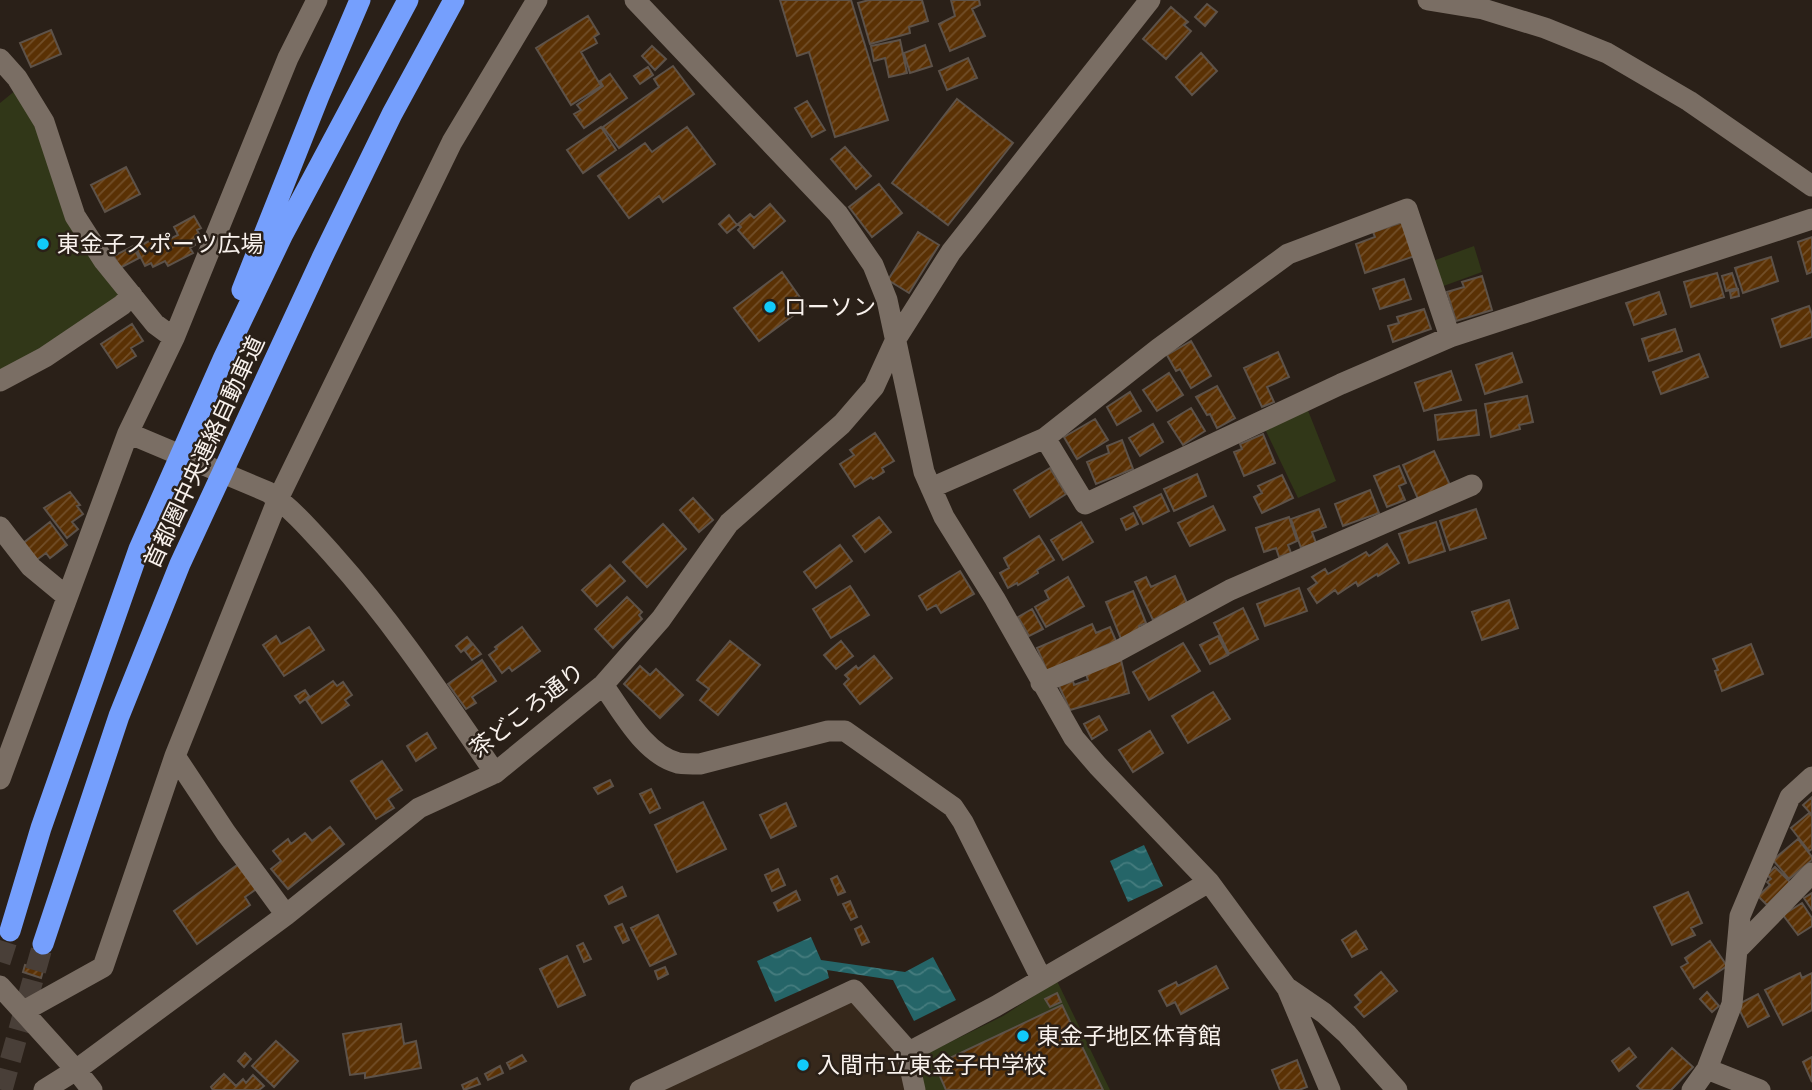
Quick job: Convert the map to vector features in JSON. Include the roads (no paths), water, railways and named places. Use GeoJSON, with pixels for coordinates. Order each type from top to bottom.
{"type":"FeatureCollection","features":[{"type":"Feature","properties":{"kind":"highway"},"geometry":{"type":"LineString","coordinates":[[139,550],[319,96],[360,0]]}},
{"type":"Feature","properties":{"kind":"highway","name":"首都圏中央連絡自動車道"},"geometry":{"type":"LineString","coordinates":[[10,931],[45,815],[139,550],[224,356],[283,234],[408,0]]}},
{"type":"Feature","properties":{"kind":"highway","name":"首都圏中央連絡自動車道"},"geometry":{"type":"LineString","coordinates":[[43,943],[119,716],[180,564],[345,210],[392,114],[454,0]]}},
{"type":"Feature","properties":{"kind":"street"},"geometry":{"type":"LineString","coordinates":[[0,779],[128,433],[174,338],[288,58],[317,0]]}},
{"type":"Feature","properties":{"kind":"street"},"geometry":{"type":"LineString","coordinates":[[23,1011],[103,967],[175,756],[273,496],[452,142],[537,0]]}},
{"type":"Feature","properties":{"kind":"street"},"geometry":{"type":"LineString","coordinates":[[635,0],[838,214],[873,265],[887,300],[924,472],[944,517],[995,599],[1074,738],[1209,882],[1287,988],[1330,1090]]}},
{"type":"Feature","properties":{"kind":"street","name":"茶どころ通り"},"geometry":{"type":"LineString","coordinates":[[44,1090],[76,1070],[286,915],[419,808],[495,773],[603,685],[662,620],[729,523],[842,425],[874,387],[896,339],[951,252],[1150,0]]}},
{"type":"Feature","properties":{"kind":"street"},"geometry":{"type":"LineString","coordinates":[[1428,0],[1483,9],[1545,28],[1607,53],[1689,101],[1812,186]]}},
{"type":"Feature","properties":{"kind":"street"},"geometry":{"type":"LineString","coordinates":[[0,59],[17,78],[44,122],[75,216],[104,261],[155,324],[174,338]]}},
{"type":"Feature","properties":{"kind":"street"},"geometry":{"type":"LineString","coordinates":[[931,488],[1045,438],[1149,356],[1288,254],[1407,209],[1450,337]]}},
{"type":"Feature","properties":{"kind":"street"},"geometry":{"type":"LineString","coordinates":[[1045,438],[1085,504],[1341,384],[1450,337],[1812,219]]}},
{"type":"Feature","properties":{"kind":"street"},"geometry":{"type":"LineString","coordinates":[[0,381],[46,357],[122,305],[132,295]]}},
{"type":"Feature","properties":{"kind":"street"},"geometry":{"type":"LineString","coordinates":[[128,433],[164,446],[273,496],[310,530],[371,598],[495,773]]}},
{"type":"Feature","properties":{"kind":"street"},"geometry":{"type":"LineString","coordinates":[[1041,683],[1114,653],[1230,590],[1472,485]]}},
{"type":"Feature","properties":{"kind":"street"},"geometry":{"type":"LineString","coordinates":[[0,527],[31,567],[66,596]]}},
{"type":"Feature","properties":{"kind":"street"},"geometry":{"type":"LineString","coordinates":[[603,685],[643,738],[663,756],[680,763],[700,764],[828,731],[845,731],[953,807],[1041,978]]}},
{"type":"Feature","properties":{"kind":"street"},"geometry":{"type":"LineString","coordinates":[[175,756],[226,833],[286,915]]}},
{"type":"Feature","properties":{"kind":"street"},"geometry":{"type":"LineString","coordinates":[[1692,1090],[1707,1069],[1732,1004],[1740,916],[1790,797],[1812,777]]}},
{"type":"Feature","properties":{"kind":"street"},"geometry":{"type":"LineString","coordinates":[[1738,949],[1812,873]]}},
{"type":"Feature","properties":{"kind":"street"},"geometry":{"type":"LineString","coordinates":[[909,1052],[996,1006],[1209,882]]}},
{"type":"Feature","properties":{"kind":"street"},"geometry":{"type":"LineString","coordinates":[[0,986],[92,1090]]}},
{"type":"Feature","properties":{"kind":"street"},"geometry":{"type":"LineString","coordinates":[[1287,988],[1324,1013],[1397,1090]]}},
{"type":"Feature","properties":{"kind":"street"},"geometry":{"type":"LineString","coordinates":[[640,1090],[854,990],[909,1052],[915,1090]]}},
{"type":"Feature","properties":{"kind":"street"},"geometry":{"type":"LineString","coordinates":[[1707,1069],[1760,1090]]}},
{"type":"Feature","properties":{"kind":"water"},"geometry":{"type":"Polygon","coordinates":[[[1144,845],[1163,886],[1128,902],[1110,861],[1144,845]]]}},
{"type":"Feature","properties":{"kind":"water"},"geometry":{"type":"Polygon","coordinates":[[[811,937],[821,960],[905,972],[933,957],[956,1000],[914,1021],[893,980],[827,970],[829,978],[775,1002],[757,961],[811,937]]]}},
{"type":"Feature","properties":{"kind":"tunnel"},"geometry":{"type":"LineString","coordinates":[[0,962],[10,931]]}},
{"type":"Feature","properties":{"kind":"tunnel"},"geometry":{"type":"LineString","coordinates":[[2,1090],[43,944]]}},
{"type":"Feature","properties":{"kind":"place","name":"東金子スポーツ広場"},"geometry":{"type":"Point","coordinates":[43,244]}},
{"type":"Feature","properties":{"kind":"place","name":"ローソン"},"geometry":{"type":"Point","coordinates":[770,307]}},
{"type":"Feature","properties":{"kind":"place","name":"東金子地区体育館"},"geometry":{"type":"Point","coordinates":[1023,1036]}},
{"type":"Feature","properties":{"kind":"place","name":"入間市立東金子中学校"},"geometry":{"type":"Point","coordinates":[803,1065]}}]}
